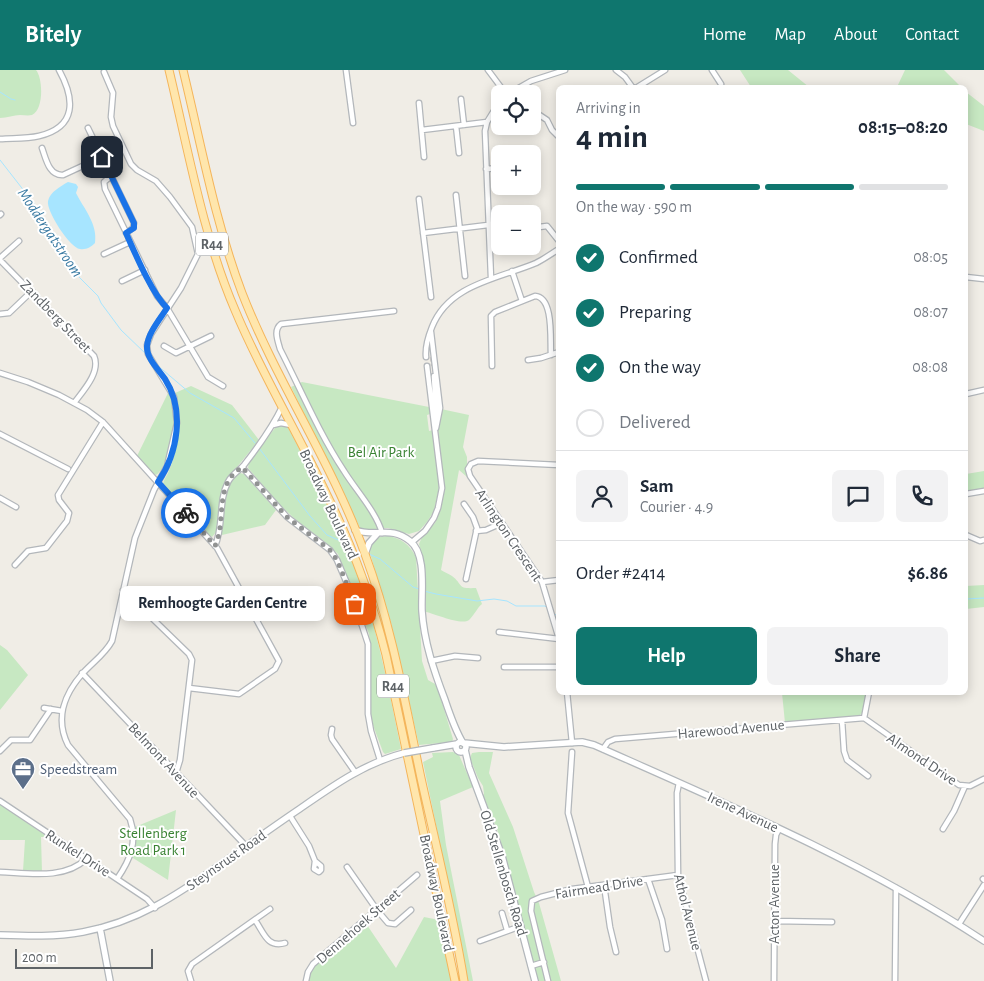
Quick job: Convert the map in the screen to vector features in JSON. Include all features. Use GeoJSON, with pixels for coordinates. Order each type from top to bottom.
{"type":"FeatureCollection","features":[{"type":"Feature","properties":{"kind":"main road","name":"Broadway Boulevard"},"geometry":{"type":"LineString","coordinates":[[169,70],[206,224],[222,278],[249,342],[326,493],[348,542],[361,574],[383,643],[455,981]]}},
{"type":"Feature","properties":{"kind":"main road","name":"Broadway Boulevard"},"geometry":{"type":"LineString","coordinates":[[183,70],[226,247],[243,294],[258,331],[336,486],[365,554],[392,642],[464,981]]}},
{"type":"Feature","properties":{"kind":"street"},"geometry":{"type":"LineString","coordinates":[[0,139],[40,136],[64,123],[69,113],[70,104],[68,87],[60,70]]}},
{"type":"Feature","properties":{"kind":"street"},"geometry":{"type":"LineString","coordinates":[[346,70],[353,123]]}},
{"type":"Feature","properties":{"kind":"street"},"geometry":{"type":"LineString","coordinates":[[488,70],[503,85]]}},
{"type":"Feature","properties":{"kind":"street"},"geometry":{"type":"LineString","coordinates":[[522,85],[565,70]]}},
{"type":"Feature","properties":{"kind":"street"},"geometry":{"type":"LineString","coordinates":[[616,70],[632,85]]}},
{"type":"Feature","properties":{"kind":"street"},"geometry":{"type":"LineString","coordinates":[[640,85],[665,70]]}},
{"type":"Feature","properties":{"kind":"street"},"geometry":{"type":"LineString","coordinates":[[712,70],[721,84]]}},
{"type":"Feature","properties":{"kind":"street"},"geometry":{"type":"LineString","coordinates":[[105,71],[113,93],[111,117],[113,126],[131,164],[137,170],[160,184],[194,231],[198,251],[197,258],[181,288],[150,334],[147,345],[148,354],[174,397],[177,418],[176,432],[169,459],[135,538],[112,641],[105,652],[82,674],[67,696],[62,711],[63,730],[68,746],[130,819],[133,830],[131,854],[117,879]]}},
{"type":"Feature","properties":{"kind":"street"},"geometry":{"type":"LineString","coordinates":[[461,99],[464,125]]}},
{"type":"Feature","properties":{"kind":"street"},"geometry":{"type":"LineString","coordinates":[[419,103],[424,157]]}},
{"type":"Feature","properties":{"kind":"street"},"geometry":{"type":"LineString","coordinates":[[491,116],[487,122],[485,137],[491,278]]}},
{"type":"Feature","properties":{"kind":"street"},"geometry":{"type":"LineString","coordinates":[[541,116],[548,120],[556,134]]}},
{"type":"Feature","properties":{"kind":"street"},"geometry":{"type":"LineString","coordinates":[[422,130],[487,122]]}},
{"type":"Feature","properties":{"kind":"street"},"geometry":{"type":"LineString","coordinates":[[456,126],[459,153]]}},
{"type":"Feature","properties":{"kind":"street"},"geometry":{"type":"LineString","coordinates":[[88,128],[134,223],[134,228],[126,233]]}},
{"type":"Feature","properties":{"kind":"street"},"geometry":{"type":"LineString","coordinates":[[42,148],[52,171],[59,175],[64,175],[102,157]]}},
{"type":"Feature","properties":{"kind":"street"},"geometry":{"type":"LineString","coordinates":[[486,168],[491,168]]}},
{"type":"Feature","properties":{"kind":"street"},"geometry":{"type":"LineString","coordinates":[[111,176],[105,180],[104,185],[160,301],[167,308],[208,377],[223,386]]}},
{"type":"Feature","properties":{"kind":"street"},"geometry":{"type":"LineString","coordinates":[[456,195],[465,276]]}},
{"type":"Feature","properties":{"kind":"street"},"geometry":{"type":"LineString","coordinates":[[419,199],[431,297]]}},
{"type":"Feature","properties":{"kind":"street"},"geometry":{"type":"LineString","coordinates":[[423,232],[488,224]]}},
{"type":"Feature","properties":{"kind":"street"},"geometry":{"type":"LineString","coordinates":[[541,227],[547,226],[556,236]]}},
{"type":"Feature","properties":{"kind":"street"},"geometry":{"type":"LineString","coordinates":[[0,259],[19,241]]}},
{"type":"Feature","properties":{"kind":"street"},"geometry":{"type":"LineString","coordinates":[[104,254],[130,242]]}},
{"type":"Feature","properties":{"kind":"street"},"geometry":{"type":"LineString","coordinates":[[431,329],[429,357],[428,341],[431,329],[440,312],[456,296],[468,288],[534,263],[556,251]]}},
{"type":"Feature","properties":{"kind":"street","name":"Zandberg Street"},"geometry":{"type":"LineString","coordinates":[[0,259],[94,356],[96,369],[74,403]]}},
{"type":"Feature","properties":{"kind":"street"},"geometry":{"type":"LineString","coordinates":[[122,281],[145,270]]}},
{"type":"Feature","properties":{"kind":"street"},"geometry":{"type":"LineString","coordinates":[[512,271],[522,301]]}},
{"type":"Feature","properties":{"kind":"street"},"geometry":{"type":"LineString","coordinates":[[968,277],[984,279]]}},
{"type":"Feature","properties":{"kind":"street"},"geometry":{"type":"LineString","coordinates":[[0,314],[9,313],[32,291]]}},
{"type":"Feature","properties":{"kind":"street"},"geometry":{"type":"LineString","coordinates":[[492,366],[491,316],[496,312],[538,296],[545,300],[547,304],[551,355]]}},
{"type":"Feature","properties":{"kind":"street"},"geometry":{"type":"LineString","coordinates":[[380,533],[377,519],[343,470],[323,434],[280,349],[276,335],[277,328],[281,324],[394,310]]}},
{"type":"Feature","properties":{"kind":"street"},"geometry":{"type":"LineString","coordinates":[[431,329],[440,408],[436,417]]}},
{"type":"Feature","properties":{"kind":"street"},"geometry":{"type":"LineString","coordinates":[[164,346],[176,353],[211,336]]}},
{"type":"Feature","properties":{"kind":"street"},"geometry":{"type":"LineString","coordinates":[[528,360],[556,353]]}},
{"type":"Feature","properties":{"kind":"street"},"geometry":{"type":"LineString","coordinates":[[355,530],[366,533],[395,533],[412,542],[429,525],[438,508],[441,496],[436,417],[430,366],[429,388],[436,417]]}},
{"type":"Feature","properties":{"kind":"street"},"geometry":{"type":"LineString","coordinates":[[0,373],[36,385],[95,415],[215,546],[279,661],[275,670],[239,694],[189,688]]}},
{"type":"Feature","properties":{"kind":"street"},"geometry":{"type":"LineString","coordinates":[[968,394],[984,390]]}},
{"type":"Feature","properties":{"kind":"street"},"geometry":{"type":"LineString","coordinates":[[215,546],[226,485],[232,475],[242,467],[274,425],[282,407]]}},
{"type":"Feature","properties":{"kind":"street"},"geometry":{"type":"LineString","coordinates":[[15,565],[28,551],[46,548],[67,521],[69,513],[59,500],[58,495],[103,422]]}},
{"type":"Feature","properties":{"kind":"street"},"geometry":{"type":"LineString","coordinates":[[274,425],[281,423],[291,425]]}},
{"type":"Feature","properties":{"kind":"street"},"geometry":{"type":"LineString","coordinates":[[0,434],[68,469]]}},
{"type":"Feature","properties":{"kind":"street","name":"Arlington Crescent"},"geometry":{"type":"LineString","coordinates":[[556,465],[478,461],[469,467],[469,474],[542,582],[556,629]]}},
{"type":"Feature","properties":{"kind":"street"},"geometry":{"type":"LineString","coordinates":[[242,467],[287,517],[330,550],[337,560],[352,595],[368,644],[368,714],[370,725],[384,759]]}},
{"type":"Feature","properties":{"kind":"street"},"geometry":{"type":"LineString","coordinates":[[968,494],[984,491]]}},
{"type":"Feature","properties":{"kind":"street"},"geometry":{"type":"LineString","coordinates":[[0,498],[16,507]]}},
{"type":"Feature","properties":{"kind":"street"},"geometry":{"type":"LineString","coordinates":[[464,504],[475,522],[476,532],[466,579]]}},
{"type":"Feature","properties":{"kind":"street"},"geometry":{"type":"LineString","coordinates":[[476,532],[502,524]]}},
{"type":"Feature","properties":{"kind":"street"},"geometry":{"type":"LineString","coordinates":[[365,554],[369,543],[380,533]]}},
{"type":"Feature","properties":{"kind":"street"},"geometry":{"type":"LineString","coordinates":[[968,536],[980,541],[984,540]]}},
{"type":"Feature","properties":{"kind":"street","name":"Old Stellenbosch Road"},"geometry":{"type":"LineString","coordinates":[[412,542],[420,558],[423,624],[432,661],[461,747],[502,856],[535,981]]}},
{"type":"Feature","properties":{"kind":"street"},"geometry":{"type":"LineString","coordinates":[[542,582],[556,580]]}},
{"type":"Feature","properties":{"kind":"street"},"geometry":{"type":"LineString","coordinates":[[123,590],[189,654],[192,664],[180,760],[176,773]]}},
{"type":"Feature","properties":{"kind":"street"},"geometry":{"type":"LineString","coordinates":[[499,632],[556,639]]}},
{"type":"Feature","properties":{"kind":"street"},"geometry":{"type":"LineString","coordinates":[[432,661],[455,656],[478,658]]}},
{"type":"Feature","properties":{"kind":"street"},"geometry":{"type":"LineString","coordinates":[[504,667],[556,667]]}},
{"type":"Feature","properties":{"kind":"street","name":"Belmont Avenue"},"geometry":{"type":"LineString","coordinates":[[82,674],[246,846]]}},
{"type":"Feature","properties":{"kind":"street"},"geometry":{"type":"LineString","coordinates":[[567,695],[572,743]]}},
{"type":"Feature","properties":{"kind":"street"},"geometry":{"type":"LineString","coordinates":[[864,718],[868,695]]}},
{"type":"Feature","properties":{"kind":"street"},"geometry":{"type":"LineString","coordinates":[[44,708],[62,711]]}},
{"type":"Feature","properties":{"kind":"street"},"geometry":{"type":"LineString","coordinates":[[0,751],[11,740],[30,740],[51,709]]}},
{"type":"Feature","properties":{"kind":"street","name":"Old Stellenbosch Road"},"geometry":{"type":"LineString","coordinates":[[449,712],[469,767]]}},
{"type":"Feature","properties":{"kind":"street","name":"Harewood Avenue"},"geometry":{"type":"LineString","coordinates":[[603,749],[608,742],[615,739],[864,718]]}},
{"type":"Feature","properties":{"kind":"street","name":"Almond Drive"},"geometry":{"type":"LineString","coordinates":[[864,718],[956,783],[965,786],[984,780]]}},
{"type":"Feature","properties":{"kind":"street"},"geometry":{"type":"LineString","coordinates":[[842,720],[844,751],[847,760],[868,776]]}},
{"type":"Feature","properties":{"kind":"street"},"geometry":{"type":"LineString","coordinates":[[453,722],[463,737],[472,745]]}},
{"type":"Feature","properties":{"kind":"street"},"geometry":{"type":"LineString","coordinates":[[332,729],[332,739],[355,772]]}},
{"type":"Feature","properties":{"kind":"street","name":"Irene Avenue"},"geometry":{"type":"LineString","coordinates":[[461,747],[587,743],[779,829],[930,906],[984,941]]}},
{"type":"Feature","properties":{"kind":"street","name":"Irene Avenue"},"geometry":{"type":"LineString","coordinates":[[461,747],[472,745],[482,747]]}},
{"type":"Feature","properties":{"kind":"street","name":"Steynsrust Road"},"geometry":{"type":"LineString","coordinates":[[0,935],[58,935],[100,928],[139,915],[172,898],[355,772],[384,759],[432,748],[461,747]]}},
{"type":"Feature","properties":{"kind":"street"},"geometry":{"type":"LineString","coordinates":[[466,757],[471,750],[482,747]]}},
{"type":"Feature","properties":{"kind":"street"},"geometry":{"type":"LineString","coordinates":[[572,752],[568,813],[588,887]]}},
{"type":"Feature","properties":{"kind":"street","name":"Athol Avenue"},"geometry":{"type":"LineString","coordinates":[[679,783],[677,793],[678,875],[706,981]]}},
{"type":"Feature","properties":{"kind":"street"},"geometry":{"type":"LineString","coordinates":[[943,830],[954,812],[965,786]]}},
{"type":"Feature","properties":{"kind":"street","name":"Runkel Drive"},"geometry":{"type":"LineString","coordinates":[[0,802],[151,901],[155,908]]}},
{"type":"Feature","properties":{"kind":"street"},"geometry":{"type":"LineString","coordinates":[[290,816],[316,861]]}},
{"type":"Feature","properties":{"kind":"street","name":"Acton Avenue"},"geometry":{"type":"LineString","coordinates":[[774,981],[775,844],[779,829]]}},
{"type":"Feature","properties":{"kind":"street"},"geometry":{"type":"LineString","coordinates":[[0,872],[54,874],[80,864],[86,859]]}},
{"type":"Feature","properties":{"kind":"street"},"geometry":{"type":"LineString","coordinates":[[347,867],[388,924],[392,925],[412,910]]}},
{"type":"Feature","properties":{"kind":"street","name":"Dennehoek Street"},"geometry":{"type":"LineString","coordinates":[[306,981],[308,972],[313,964],[417,875]]}},
{"type":"Feature","properties":{"kind":"street","name":"Fairmead Drive"},"geometry":{"type":"LineString","coordinates":[[544,962],[531,911],[530,904],[534,899],[564,891],[678,875]]}},
{"type":"Feature","properties":{"kind":"street"},"geometry":{"type":"LineString","coordinates":[[648,879],[662,920],[667,949]]}},
{"type":"Feature","properties":{"kind":"street"},"geometry":{"type":"LineString","coordinates":[[604,885],[616,952]]}},
{"type":"Feature","properties":{"kind":"street"},"geometry":{"type":"LineString","coordinates":[[959,924],[984,885]]}},
{"type":"Feature","properties":{"kind":"street"},"geometry":{"type":"LineString","coordinates":[[895,981],[896,888]]}},
{"type":"Feature","properties":{"kind":"street"},"geometry":{"type":"LineString","coordinates":[[191,981],[188,971],[192,964],[270,909]]}},
{"type":"Feature","properties":{"kind":"street"},"geometry":{"type":"LineString","coordinates":[[502,913],[507,930]]}},
{"type":"Feature","properties":{"kind":"street"},"geometry":{"type":"LineString","coordinates":[[255,920],[271,943],[277,945],[285,943]]}},
{"type":"Feature","properties":{"kind":"street"},"geometry":{"type":"LineString","coordinates":[[775,921],[832,922]]}},
{"type":"Feature","properties":{"kind":"street"},"geometry":{"type":"LineString","coordinates":[[480,940],[521,926]]}},
{"type":"Feature","properties":{"kind":"street"},"geometry":{"type":"LineString","coordinates":[[100,928],[110,981]]}},
{"type":"Feature","properties":{"kind":"street"},"geometry":{"type":"LineString","coordinates":[[531,966],[544,962],[548,981]]}},
{"type":"Feature","properties":{"kind":"green space"},"geometry":{"type":"Polygon","coordinates":[[[0,70],[36,70],[40,80],[41,94],[39,107],[36,112],[32,115],[0,118],[0,70]]]}},
{"type":"Feature","properties":{"kind":"green space"},"geometry":{"type":"Polygon","coordinates":[[[740,70],[788,70],[807,85],[750,85],[740,70]]]}},
{"type":"Feature","properties":{"kind":"green space"},"geometry":{"type":"Polygon","coordinates":[[[905,70],[944,70],[959,85],[898,85],[905,70]]]}},
{"type":"Feature","properties":{"kind":"green space"},"geometry":{"type":"Polygon","coordinates":[[[968,94],[984,106],[984,131],[968,125],[968,94]]]}},
{"type":"Feature","properties":{"kind":"green space","name":"Bel Air Park"},"geometry":{"type":"Polygon","coordinates":[[[302,382],[429,407],[430,414],[427,415],[429,431],[433,430],[439,488],[434,511],[419,531],[409,534],[388,528],[381,528],[370,532],[360,528],[291,387],[302,382]]]}},
{"type":"Feature","properties":{"kind":"green space"},"geometry":{"type":"Polygon","coordinates":[[[191,386],[232,405],[259,440],[224,483],[217,531],[212,537],[208,535],[163,484],[172,464],[179,433],[178,402],[175,393],[191,386]]]}},
{"type":"Feature","properties":{"kind":"green space"},"geometry":{"type":"Polygon","coordinates":[[[169,391],[175,412],[174,432],[167,458],[160,472],[156,475],[137,456],[169,391]]]}},
{"type":"Feature","properties":{"kind":"green space","name":"Bel Air Park"},"geometry":{"type":"Polygon","coordinates":[[[441,409],[469,415],[463,447],[467,457],[467,477],[459,470],[441,570],[456,579],[461,586],[476,588],[482,604],[470,619],[462,622],[426,612],[425,565],[419,544],[422,537],[435,523],[443,499],[444,486],[438,431],[441,409]]]}},
{"type":"Feature","properties":{"kind":"green space"},"geometry":{"type":"Polygon","coordinates":[[[280,425],[288,427],[347,548],[363,590],[380,649],[401,749],[385,754],[371,720],[369,634],[338,554],[278,503],[248,468],[249,461],[275,428],[280,425]]]}},
{"type":"Feature","properties":{"kind":"green space"},"geometry":{"type":"Polygon","coordinates":[[[984,471],[984,491],[968,494],[968,474],[984,471]]]}},
{"type":"Feature","properties":{"kind":"green space"},"geometry":{"type":"Polygon","coordinates":[[[240,473],[244,474],[276,510],[265,525],[222,535],[227,492],[234,478],[240,473]]]}},
{"type":"Feature","properties":{"kind":"green space"},"geometry":{"type":"Polygon","coordinates":[[[388,536],[397,538],[405,543],[416,557],[422,661],[428,680],[435,684],[438,689],[453,739],[452,742],[419,745],[391,623],[369,550],[371,544],[376,539],[388,536]]]}},
{"type":"Feature","properties":{"kind":"green space"},"geometry":{"type":"Polygon","coordinates":[[[984,585],[984,607],[968,609],[968,586],[984,585]]]}},
{"type":"Feature","properties":{"kind":"green space"},"geometry":{"type":"Polygon","coordinates":[[[0,645],[7,650],[28,675],[0,710],[0,645]]]}},
{"type":"Feature","properties":{"kind":"green space"},"geometry":{"type":"Polygon","coordinates":[[[782,695],[866,695],[862,713],[859,716],[785,723],[782,695]]]}},
{"type":"Feature","properties":{"kind":"green space"},"geometry":{"type":"Polygon","coordinates":[[[453,752],[459,755],[473,787],[440,801],[446,845],[473,981],[468,981],[423,762],[433,757],[432,753],[453,752]]]}},
{"type":"Feature","properties":{"kind":"green space"},"geometry":{"type":"Polygon","coordinates":[[[493,752],[489,773],[513,827],[539,903],[561,981],[537,981],[498,832],[483,795],[483,786],[470,758],[472,753],[493,752]]]}},
{"type":"Feature","properties":{"kind":"green space"},"geometry":{"type":"Polygon","coordinates":[[[0,804],[45,835],[46,837],[41,837],[42,872],[23,871],[25,840],[0,840],[0,804]]]}},
{"type":"Feature","properties":{"kind":"green space","name":"Stellenberg Road Park 1"},"geometry":{"type":"Polygon","coordinates":[[[176,810],[168,880],[133,858],[135,827],[176,810]]]}},
{"type":"Feature","properties":{"kind":"green space"},"geometry":{"type":"Polygon","coordinates":[[[424,917],[439,920],[451,981],[308,981],[314,966],[365,922],[396,968],[424,917]]]}},
{"type":"Feature","properties":{"kind":"water"},"geometry":{"type":"Polygon","coordinates":[[[68,182],[76,184],[78,187],[76,193],[90,217],[94,229],[95,243],[86,249],[80,249],[70,242],[48,206],[51,195],[68,182]]]}},
{"type":"Feature","properties":{"kind":"waterway"},"geometry":{"type":"LineString","coordinates":[[0,92],[15,100]]}},
{"type":"Feature","properties":{"kind":"waterway","name":"Moddergatstroom"},"geometry":{"type":"LineString","coordinates":[[0,160],[39,210],[79,277],[98,296],[121,330],[147,355]]}},
{"type":"Feature","properties":{"kind":"waterway","name":"Moddergatstroom"},"geometry":{"type":"LineString","coordinates":[[157,365],[190,393],[234,418],[255,443]]}},
{"type":"Feature","properties":{"kind":"waterway","name":"Moddergatstroom"},"geometry":{"type":"LineString","coordinates":[[259,448],[310,516],[327,535],[345,543]]}},
{"type":"Feature","properties":{"kind":"waterway","name":"Moddergatstroom"},"geometry":{"type":"LineString","coordinates":[[369,554],[380,559],[413,587],[419,589]]}},
{"type":"Feature","properties":{"kind":"waterway","name":"Moddergatstroom"},"geometry":{"type":"LineString","coordinates":[[424,591],[477,601],[494,599],[507,601],[516,606],[545,606],[548,609]]}},
{"type":"Feature","properties":{"kind":"waterway"},"geometry":{"type":"LineString","coordinates":[[968,599],[984,598]]}},
{"type":"Feature","properties":{"kind":"tunnel"},"geometry":{"type":"LineString","coordinates":[[432,357],[433,366]]}},
{"type":"Feature","properties":{"kind":"way so far"},"geometry":{"type":"LineString","coordinates":[[186,513],[215,546],[226,485],[232,475],[242,467],[287,517],[334,554],[355,604]]}},
{"type":"Feature","properties":{"kind":"place","name":"Remhoogte Garden Centre"},"geometry":{"type":"Point","coordinates":[355,604]}},
{"type":"Feature","properties":{"kind":"place","name":"Speedstream"},"geometry":{"type":"Point","coordinates":[23,790]}},
{"type":"Feature","properties":{"kind":"route"},"geometry":{"type":"LineString","coordinates":[[102,157],[134,223],[134,228],[126,233],[157,296],[167,308],[150,334],[147,345],[148,354],[171,390],[177,413],[174,444],[167,466],[158,482],[186,513]]}}]}
